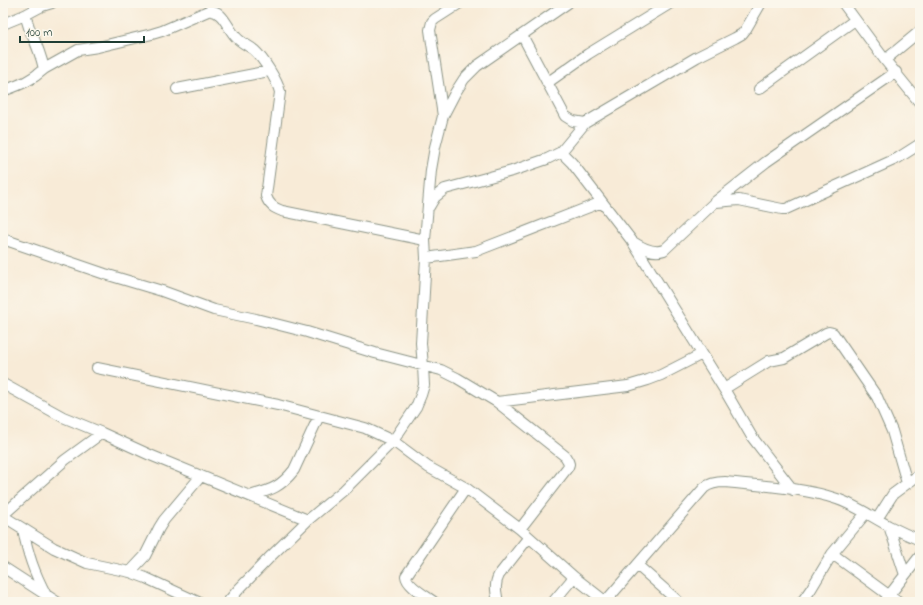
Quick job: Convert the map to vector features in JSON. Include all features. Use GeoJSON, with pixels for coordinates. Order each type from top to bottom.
{"type":"FeatureCollection","features":[{"type":"Feature","properties":{"kind":"street"},"geometry":{"type":"LineString","coordinates":[[3,24],[52,3]]}},
{"type":"Feature","properties":{"kind":"street"},"geometry":{"type":"LineString","coordinates":[[443,116],[430,30],[432,22],[435,19],[460,3]]}},
{"type":"Feature","properties":{"kind":"street"},"geometry":{"type":"LineString","coordinates":[[228,602],[271,556],[308,520],[344,490],[393,441],[416,407],[424,385],[421,343],[426,258],[425,240],[429,208],[431,170],[443,116],[464,79],[477,66],[568,3]]}},
{"type":"Feature","properties":{"kind":"street"},"geometry":{"type":"LineString","coordinates":[[547,83],[588,54],[671,3]]}},
{"type":"Feature","properties":{"kind":"street"},"geometry":{"type":"LineString","coordinates":[[429,208],[436,197],[445,189],[512,171],[547,159],[561,152],[585,123],[697,57],[742,34],[746,30],[761,3]]}},
{"type":"Feature","properties":{"kind":"street"},"geometry":{"type":"LineString","coordinates":[[848,5],[855,20],[920,103]]}},
{"type":"Feature","properties":{"kind":"street"},"geometry":{"type":"LineString","coordinates":[[3,91],[27,82],[37,76],[44,69],[78,50],[98,47],[157,33],[212,10],[223,18],[235,37],[253,49],[262,59],[277,82],[280,92],[266,196],[270,205],[275,209],[282,211],[425,240]]}},
{"type":"Feature","properties":{"kind":"street"},"geometry":{"type":"LineString","coordinates":[[25,15],[42,59],[44,69]]}},
{"type":"Feature","properties":{"kind":"street"},"geometry":{"type":"LineString","coordinates":[[759,89],[855,20]]}},
{"type":"Feature","properties":{"kind":"street"},"geometry":{"type":"LineString","coordinates":[[886,60],[920,31]]}},
{"type":"Feature","properties":{"kind":"street"},"geometry":{"type":"LineString","coordinates":[[522,35],[565,116],[578,123],[585,123]]}},
{"type":"Feature","properties":{"kind":"street"},"geometry":{"type":"LineString","coordinates":[[178,89],[269,70]]}},
{"type":"Feature","properties":{"kind":"street"},"geometry":{"type":"LineString","coordinates":[[632,241],[640,247],[648,250],[664,250],[715,202],[766,162],[896,72]]}},
{"type":"Feature","properties":{"kind":"street"},"geometry":{"type":"LineString","coordinates":[[715,202],[738,200],[782,210],[786,209],[898,158],[920,144]]}},
{"type":"Feature","properties":{"kind":"street"},"geometry":{"type":"LineString","coordinates":[[561,152],[572,163],[632,241],[752,437],[793,490]]}},
{"type":"Feature","properties":{"kind":"street"},"geometry":{"type":"LineString","coordinates":[[431,170],[445,189]]}},
{"type":"Feature","properties":{"kind":"street"},"geometry":{"type":"LineString","coordinates":[[426,258],[476,251],[602,202]]}},
{"type":"Feature","properties":{"kind":"street"},"geometry":{"type":"LineString","coordinates":[[3,239],[106,274],[162,291],[214,310],[307,332],[440,370],[452,376],[497,402],[565,456],[569,464],[520,529]]}},
{"type":"Feature","properties":{"kind":"street"},"geometry":{"type":"LineString","coordinates":[[724,389],[769,361],[784,358],[826,332],[832,333],[877,397],[892,432],[907,483]]}},
{"type":"Feature","properties":{"kind":"street"},"geometry":{"type":"LineString","coordinates":[[497,402],[628,386],[661,375],[702,354]]}},
{"type":"Feature","properties":{"kind":"street"},"geometry":{"type":"LineString","coordinates":[[97,368],[247,399],[365,428],[393,441],[428,467],[466,488],[520,529],[574,577],[606,602],[704,488],[711,483],[724,482],[815,493],[839,500],[920,540]]}},
{"type":"Feature","properties":{"kind":"street"},"geometry":{"type":"LineString","coordinates":[[3,384],[63,417],[150,455],[308,520]]}},
{"type":"Feature","properties":{"kind":"street"},"geometry":{"type":"LineString","coordinates":[[250,496],[272,489],[280,485],[288,478],[294,470],[319,416]]}},
{"type":"Feature","properties":{"kind":"street"},"geometry":{"type":"LineString","coordinates":[[102,433],[66,460],[3,515],[54,548],[87,563],[130,572],[198,602]]}},
{"type":"Feature","properties":{"kind":"street"},"geometry":{"type":"LineString","coordinates":[[877,519],[893,494],[920,474]]}},
{"type":"Feature","properties":{"kind":"street"},"geometry":{"type":"LineString","coordinates":[[130,572],[146,556],[164,520],[201,476]]}},
{"type":"Feature","properties":{"kind":"street"},"geometry":{"type":"LineString","coordinates":[[434,602],[410,585],[406,581],[406,576],[466,488]]}},
{"type":"Feature","properties":{"kind":"street"},"geometry":{"type":"LineString","coordinates":[[802,602],[832,554],[866,513]]}},
{"type":"Feature","properties":{"kind":"street"},"geometry":{"type":"LineString","coordinates":[[889,526],[905,575]]}},
{"type":"Feature","properties":{"kind":"street"},"geometry":{"type":"LineString","coordinates":[[23,529],[32,567],[46,596]]}},
{"type":"Feature","properties":{"kind":"street"},"geometry":{"type":"LineString","coordinates":[[498,602],[495,584],[497,579],[529,537]]}},
{"type":"Feature","properties":{"kind":"street"},"geometry":{"type":"LineString","coordinates":[[832,554],[891,600],[905,575],[920,556]]}},
{"type":"Feature","properties":{"kind":"street"},"geometry":{"type":"LineString","coordinates":[[146,556],[146,578]]}},
{"type":"Feature","properties":{"kind":"street"},"geometry":{"type":"LineString","coordinates":[[637,565],[679,602]]}},
{"type":"Feature","properties":{"kind":"street"},"geometry":{"type":"LineString","coordinates":[[3,567],[57,602]]}},
{"type":"Feature","properties":{"kind":"street"},"geometry":{"type":"LineString","coordinates":[[554,602],[574,577]]}}]}
